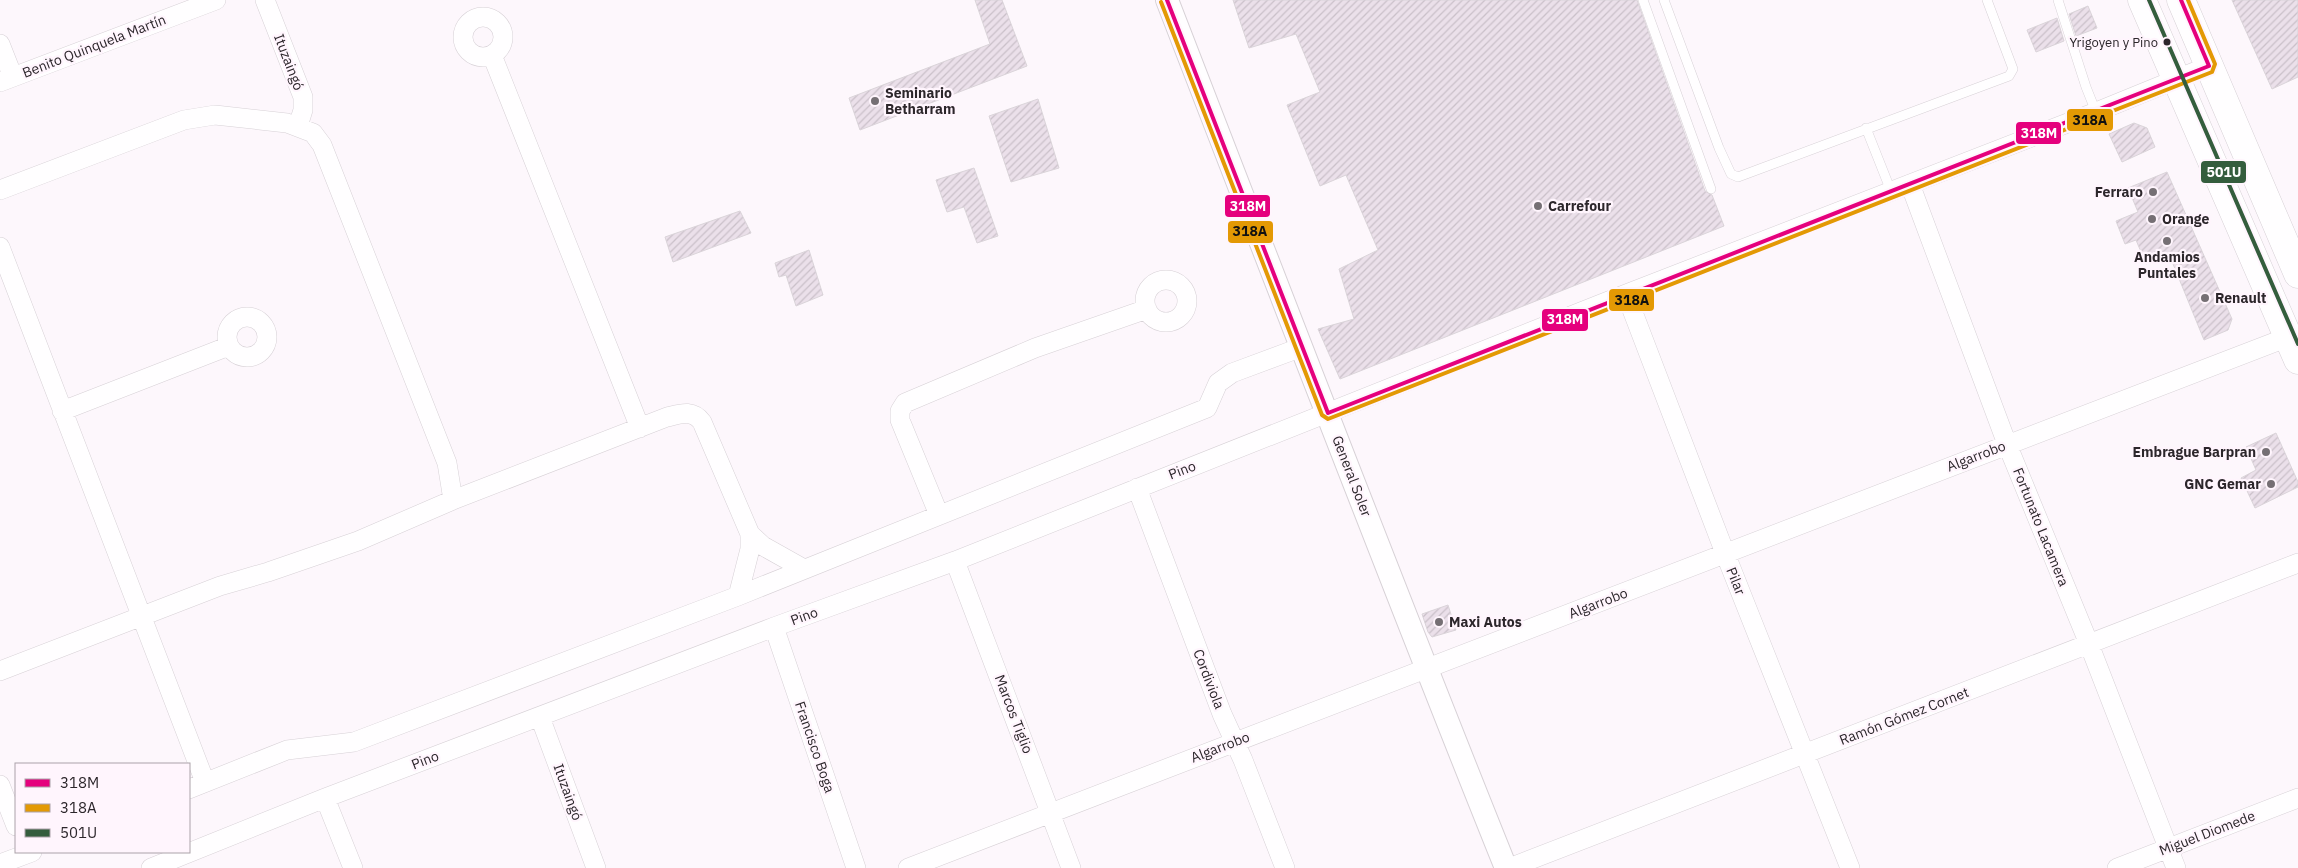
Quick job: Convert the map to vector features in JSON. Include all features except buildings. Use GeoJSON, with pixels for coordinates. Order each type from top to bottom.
{"type":"FeatureCollection","features":[{"type":"Feature","properties":{"kind":"main road"},"geometry":{"type":"LineString","coordinates":[[2142,0],[2293,349]]}},
{"type":"Feature","properties":{"kind":"main road"},"geometry":{"type":"LineString","coordinates":[[2181,0],[2298,274]]}},
{"type":"Feature","properties":{"kind":"street","name":"Benito Quinquela Martín"},"geometry":{"type":"LineString","coordinates":[[7,80],[216,0]]}},
{"type":"Feature","properties":{"kind":"street","name":"Ituzaingó"},"geometry":{"type":"LineString","coordinates":[[266,0],[302,96],[302,110],[298,126]]}},
{"type":"Feature","properties":{"kind":"street","name":"General Soler"},"geometry":{"type":"LineString","coordinates":[[1167,0],[1426,670],[1508,868]]}},
{"type":"Feature","properties":{"kind":"street"},"geometry":{"type":"LineString","coordinates":[[0,44],[7,80]]}},
{"type":"Feature","properties":{"kind":"street"},"geometry":{"type":"LineString","coordinates":[[492,55],[640,428]]}},
{"type":"Feature","properties":{"kind":"street","name":"Pino"},"geometry":{"type":"LineString","coordinates":[[190,852],[325,798],[774,627],[956,561],[1626,294],[2178,80],[2209,66]]}},
{"type":"Feature","properties":{"kind":"street"},"geometry":{"type":"LineString","coordinates":[[0,190],[184,120],[202,116],[298,126],[313,133],[322,145],[447,463],[453,500]]}},
{"type":"Feature","properties":{"kind":"street","name":"Fortunato Lacamera"},"geometry":{"type":"LineString","coordinates":[[1910,184],[2007,444],[2089,644],[2176,868]]}},
{"type":"Feature","properties":{"kind":"street"},"geometry":{"type":"LineString","coordinates":[[0,247],[140,615],[189,763]]}},
{"type":"Feature","properties":{"kind":"street","name":"Pilar"},"geometry":{"type":"LineString","coordinates":[[1626,294],[1725,553],[1850,868]]}},
{"type":"Feature","properties":{"kind":"street"},"geometry":{"type":"LineString","coordinates":[[939,515],[900,420],[900,411],[905,403],[1035,348],[1147,309]]}},
{"type":"Feature","properties":{"kind":"street"},"geometry":{"type":"LineString","coordinates":[[62,411],[229,346]]}},
{"type":"Feature","properties":{"kind":"street"},"geometry":{"type":"LineString","coordinates":[[190,765],[197,786],[287,750],[354,742],[738,596],[1207,408],[1218,383],[1232,373],[1302,347]]}},
{"type":"Feature","properties":{"kind":"street","name":"Algarrobo"},"geometry":{"type":"LineString","coordinates":[[908,868],[1233,742],[1426,670],[2007,444],[2293,349]]}},
{"type":"Feature","properties":{"kind":"street"},"geometry":{"type":"LineString","coordinates":[[0,671],[140,615],[220,586],[268,572],[358,541],[453,500],[667,417],[687,412],[698,417],[750,534],[750,549],[738,596]]}},
{"type":"Feature","properties":{"kind":"street","name":"Cordiviola"},"geometry":{"type":"LineString","coordinates":[[1137,488],[1233,742],[1243,760],[1285,868]]}},
{"type":"Feature","properties":{"kind":"street"},"geometry":{"type":"LineString","coordinates":[[750,534],[778,556],[804,569]]}},
{"type":"Feature","properties":{"kind":"street","name":"Marcos Tiglio"},"geometry":{"type":"LineString","coordinates":[[956,561],[1052,812],[1071,868]]}},
{"type":"Feature","properties":{"kind":"street","name":"Ramón Gómez Cornet"},"geometry":{"type":"LineString","coordinates":[[1508,868],[2298,563]]}},
{"type":"Feature","properties":{"kind":"street","name":"Francisco Boga"},"geometry":{"type":"LineString","coordinates":[[774,627],[856,868]]}},
{"type":"Feature","properties":{"kind":"street","name":"Ituzaingó"},"geometry":{"type":"LineString","coordinates":[[540,717],[596,868]]}},
{"type":"Feature","properties":{"kind":"street"},"geometry":{"type":"LineString","coordinates":[[0,785],[15,823]]}},
{"type":"Feature","properties":{"kind":"street"},"geometry":{"type":"LineString","coordinates":[[325,798],[353,868]]}},
{"type":"Feature","properties":{"kind":"street","name":"Miguel Diomede"},"geometry":{"type":"LineString","coordinates":[[2117,868],[2298,798]]}},
{"type":"Feature","properties":{"kind":"street"},"geometry":{"type":"LineString","coordinates":[[0,864],[27,853]]}},
{"type":"Feature","properties":{"kind":"street","name":"Pino"},"geometry":{"type":"LineString","coordinates":[[151,868],[188,853]]}},
{"type":"Feature","properties":{"kind":"lane"},"geometry":{"type":"LineString","coordinates":[[1643,0],[1711,189]]}},
{"type":"Feature","properties":{"kind":"lane"},"geometry":{"type":"LineString","coordinates":[[1664,0],[1703,107],[1731,174],[1738,177],[2009,76],[2013,69],[1987,0]]}},
{"type":"Feature","properties":{"kind":"lane"},"geometry":{"type":"LineString","coordinates":[[2058,0],[2096,112]]}},
{"type":"Feature","properties":{"kind":"lane"},"geometry":{"type":"LineString","coordinates":[[1866,128],[1891,191]]}},
{"type":"Feature","properties":{"kind":"transit line","name":"318M"},"geometry":{"type":"LineString","coordinates":[[1167,0],[1328,413]]}},
{"type":"Feature","properties":{"kind":"transit line","name":"501U"},"geometry":{"type":"LineString","coordinates":[[2149,0],[2298,344]]}},
{"type":"Feature","properties":{"kind":"transit line","name":"318M"},"geometry":{"type":"LineString","coordinates":[[1328,413],[2209,66],[2181,0]]}},
{"type":"Feature","properties":{"kind":"transit line","name":"318A"},"geometry":{"type":"LineString","coordinates":[[1161,2],[1322,415],[1328,419],[2212,72],[2215,64],[2188,0]]}},
{"type":"Feature","properties":{"kind":"place","name":"Yrigoyen y Pino"},"geometry":{"type":"Point","coordinates":[2167,42]}},
{"type":"Feature","properties":{"kind":"place","name":"Seminario Betharram"},"geometry":{"type":"Point","coordinates":[875,101]}},
{"type":"Feature","properties":{"kind":"place","name":"Ferraro"},"geometry":{"type":"Point","coordinates":[2153,192]}},
{"type":"Feature","properties":{"kind":"place","name":"Carrefour"},"geometry":{"type":"Point","coordinates":[1538,206]}},
{"type":"Feature","properties":{"kind":"place","name":"Orange"},"geometry":{"type":"Point","coordinates":[2152,219]}},
{"type":"Feature","properties":{"kind":"place","name":"Andamios Puntales"},"geometry":{"type":"Point","coordinates":[2167,241]}},
{"type":"Feature","properties":{"kind":"place","name":"Renault"},"geometry":{"type":"Point","coordinates":[2205,298]}},
{"type":"Feature","properties":{"kind":"place","name":"Embrague Barpran"},"geometry":{"type":"Point","coordinates":[2266,452]}},
{"type":"Feature","properties":{"kind":"place","name":"GNC Gemar"},"geometry":{"type":"Point","coordinates":[2271,484]}},
{"type":"Feature","properties":{"kind":"place","name":"Maxi Autos"},"geometry":{"type":"Point","coordinates":[1439,622]}}]}
